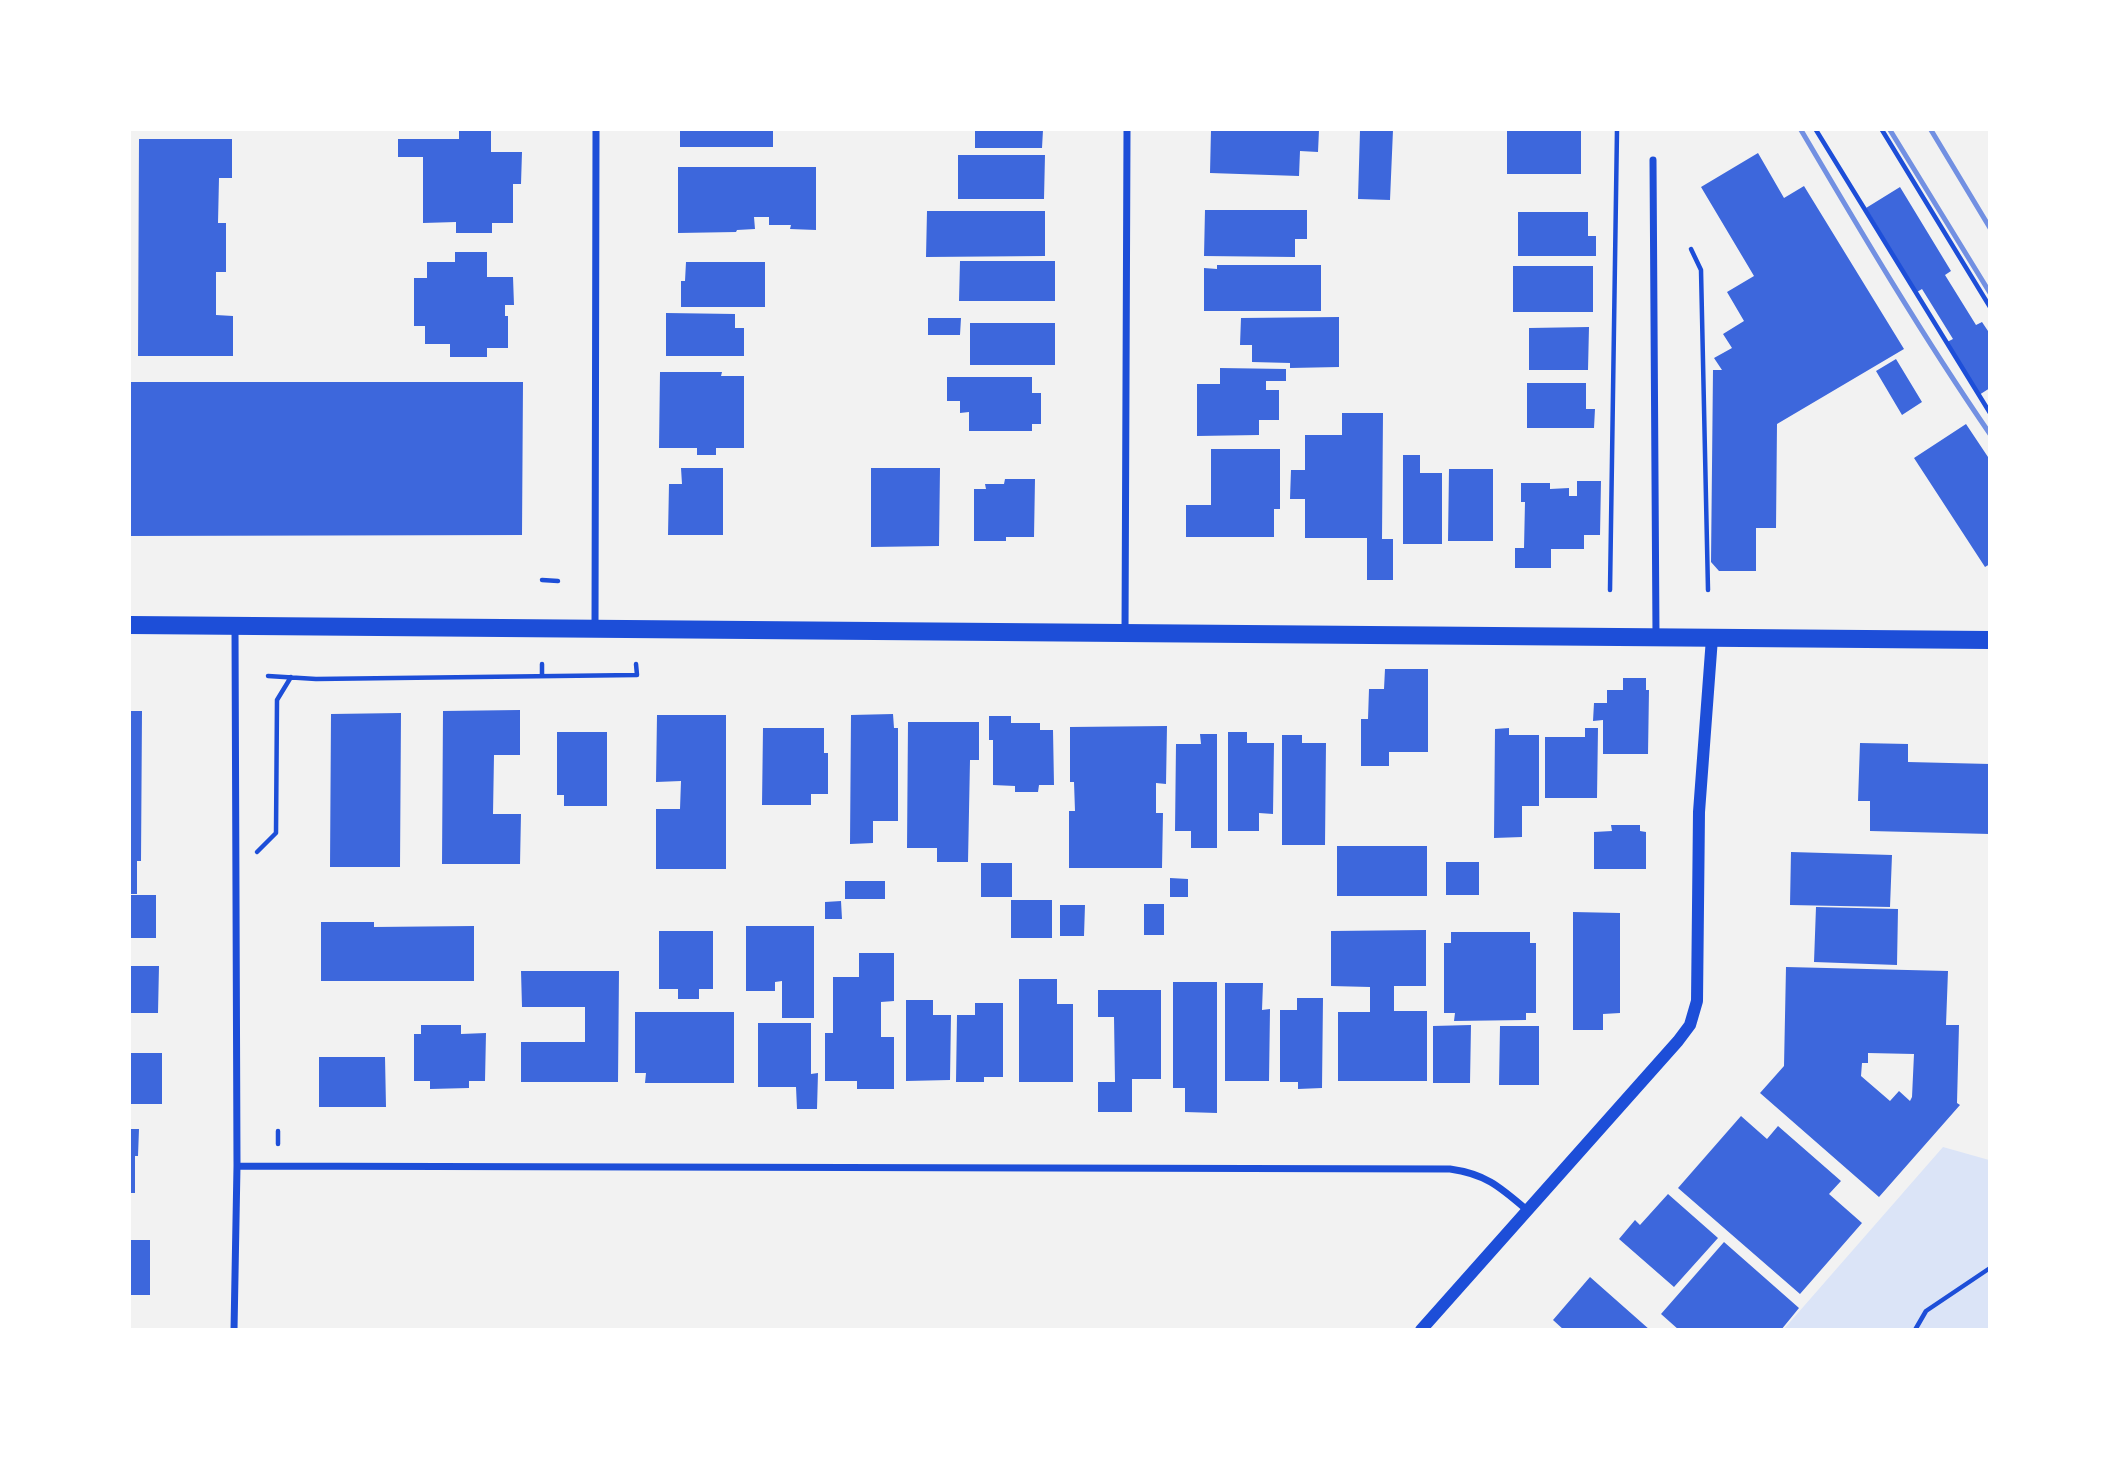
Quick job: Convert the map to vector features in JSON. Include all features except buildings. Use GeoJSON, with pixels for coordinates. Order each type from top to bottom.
{"type":"FeatureCollection","features":[{"type":"Feature","properties":{"kind":"main road"},"geometry":{"type":"LineString","coordinates":[[130,625],[1990,640]]}},
{"type":"Feature","properties":{"kind":"street"},"geometry":{"type":"LineString","coordinates":[[595,628],[596,130]]}},
{"type":"Feature","properties":{"kind":"street"},"geometry":{"type":"LineString","coordinates":[[1125,634],[1127,130]]}},
{"type":"Feature","properties":{"kind":"street"},"geometry":{"type":"LineString","coordinates":[[1653,160],[1656,636]]}},
{"type":"Feature","properties":{"kind":"street"},"geometry":{"type":"LineString","coordinates":[[234,1329],[237,1166],[235,626]]}},
{"type":"Feature","properties":{"kind":"street"},"geometry":{"type":"LineString","coordinates":[[1421,1329],[1685,1034],[1694,1015],[1697,1001],[1699,812],[1712,638]]}},
{"type":"Feature","properties":{"kind":"street"},"geometry":{"type":"LineString","coordinates":[[237,1166],[1450,1169],[1472,1172],[1493,1182],[1527,1210]]}},
{"type":"Feature","properties":{"kind":"path"},"geometry":{"type":"LineString","coordinates":[[1610,590],[1617,130]]}},
{"type":"Feature","properties":{"kind":"path"},"geometry":{"type":"LineString","coordinates":[[1816,130],[1990,413]]}},
{"type":"Feature","properties":{"kind":"path"},"geometry":{"type":"LineString","coordinates":[[1882,130],[1990,307]]}},
{"type":"Feature","properties":{"kind":"path"},"geometry":{"type":"LineString","coordinates":[[1690,249],[1702,270],[1708,590]]}},
{"type":"Feature","properties":{"kind":"path"},"geometry":{"type":"LineString","coordinates":[[542,580],[558,581]]}},
{"type":"Feature","properties":{"kind":"path"},"geometry":{"type":"LineString","coordinates":[[542,664],[542,676]]}},
{"type":"Feature","properties":{"kind":"path"},"geometry":{"type":"LineString","coordinates":[[268,676],[316,679],[636,676],[636,664]]}},
{"type":"Feature","properties":{"kind":"path"},"geometry":{"type":"LineString","coordinates":[[260,849],[276,833],[276,700],[292,677]]}},
{"type":"Feature","properties":{"kind":"path"},"geometry":{"type":"LineString","coordinates":[[1914,1329],[1926,1311],[1990,1268]]}},
{"type":"Feature","properties":{"kind":"shaded area"},"geometry":{"type":"Polygon","coordinates":[[[1943,1147],[1989,1160],[1989,1329],[1783,1330],[1943,1147]]]}},
{"type":"Feature","properties":{"kind":"railway"},"geometry":{"type":"LineString","coordinates":[[1801,130],[1916,321],[1990,434]]}},
{"type":"Feature","properties":{"kind":"railway"},"geometry":{"type":"LineString","coordinates":[[1890,130],[1990,293]]}},
{"type":"Feature","properties":{"kind":"railway"},"geometry":{"type":"LineString","coordinates":[[1931,130],[1990,228]]}}]}
